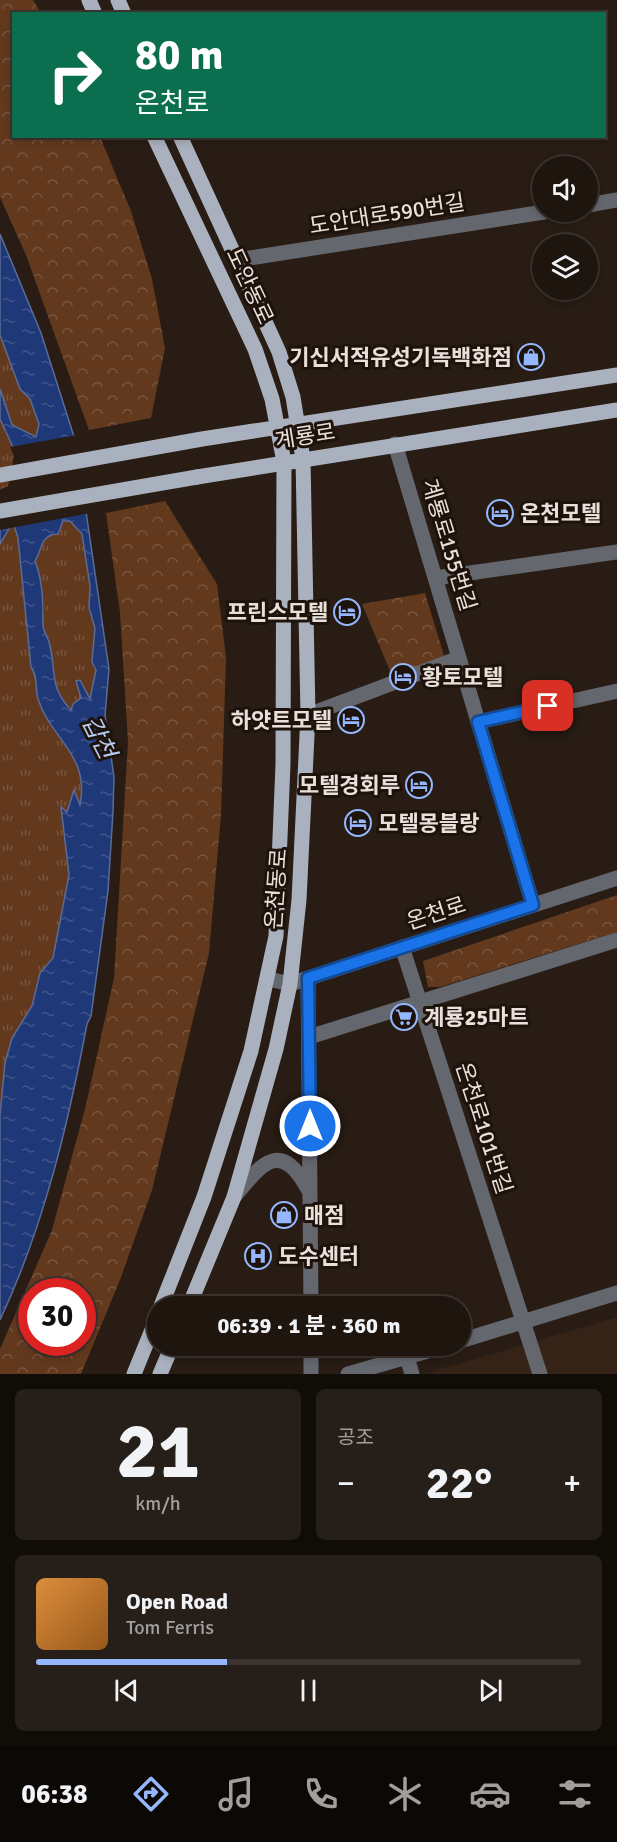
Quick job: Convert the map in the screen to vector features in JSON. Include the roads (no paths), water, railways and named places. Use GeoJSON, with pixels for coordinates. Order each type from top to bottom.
{"type":"FeatureCollection","features":[{"type":"Feature","properties":{"kind":"main road","name":"도안동로"},"geometry":{"type":"LineString","coordinates":[[155,138],[268,381],[284,462]]}},
{"type":"Feature","properties":{"kind":"main road","name":"도안동로"},"geometry":{"type":"LineString","coordinates":[[181,138],[279,352],[293,397],[303,459]]}},
{"type":"Feature","properties":{"kind":"main road","name":"계룡로"},"geometry":{"type":"LineString","coordinates":[[0,475],[191,441],[617,375]]}},
{"type":"Feature","properties":{"kind":"main road","name":"계룡로"},"geometry":{"type":"LineString","coordinates":[[0,511],[284,462],[617,410]]}},
{"type":"Feature","properties":{"kind":"main road","name":"온천동로"},"geometry":{"type":"LineString","coordinates":[[193,1296],[234,1197],[276,1049],[290,984],[299,900],[308,715],[303,459]]}},
{"type":"Feature","properties":{"kind":"main road","name":"온천동로"},"geometry":{"type":"LineString","coordinates":[[165,1296],[204,1197],[251,1051],[276,936],[280,849],[284,462]]}},
{"type":"Feature","properties":{"kind":"main road"},"geometry":{"type":"LineString","coordinates":[[134,1374],[147,1342]]}},
{"type":"Feature","properties":{"kind":"main road"},"geometry":{"type":"LineString","coordinates":[[160,1374],[168,1356]]}},
{"type":"Feature","properties":{"kind":"street"},"geometry":{"type":"LineString","coordinates":[[598,203],[617,200]]}},
{"type":"Feature","properties":{"kind":"street","name":"도안대로590번길"},"geometry":{"type":"LineString","coordinates":[[237,260],[532,214]]}},
{"type":"Feature","properties":{"kind":"street","name":"계룡로155번길"},"geometry":{"type":"LineString","coordinates":[[395,444],[533,905]]}},
{"type":"Feature","properties":{"kind":"street"},"geometry":{"type":"LineString","coordinates":[[435,578],[617,552]]}},
{"type":"Feature","properties":{"kind":"street"},"geometry":{"type":"LineString","coordinates":[[308,715],[459,658]]}},
{"type":"Feature","properties":{"kind":"street"},"geometry":{"type":"LineString","coordinates":[[478,722],[617,691]]}},
{"type":"Feature","properties":{"kind":"street","name":"온천로"},"geometry":{"type":"LineString","coordinates":[[290,984],[617,878]]}},
{"type":"Feature","properties":{"kind":"street"},"geometry":{"type":"LineString","coordinates":[[309,1037],[617,940]]}},
{"type":"Feature","properties":{"kind":"street","name":"온천로101번길"},"geometry":{"type":"LineString","coordinates":[[402,947],[540,1374]]}},
{"type":"Feature","properties":{"kind":"street"},"geometry":{"type":"LineString","coordinates":[[308,978],[311,1296]]}},
{"type":"Feature","properties":{"kind":"street"},"geometry":{"type":"LineString","coordinates":[[268,979],[290,984]]}},
{"type":"Feature","properties":{"kind":"street"},"geometry":{"type":"LineString","coordinates":[[234,1197],[258,1167],[273,1160],[283,1161],[296,1169],[310,1193]]}},
{"type":"Feature","properties":{"kind":"street"},"geometry":{"type":"LineString","coordinates":[[471,1338],[617,1293]]}},
{"type":"Feature","properties":{"kind":"street"},"geometry":{"type":"LineString","coordinates":[[311,1356],[311,1374]]}},
{"type":"Feature","properties":{"kind":"street"},"geometry":{"type":"LineString","coordinates":[[348,1374],[410,1356]]}},
{"type":"Feature","properties":{"kind":"street"},"geometry":{"type":"LineString","coordinates":[[407,1357],[412,1374]]}},
{"type":"Feature","properties":{"kind":"water","name":"갑천"},"geometry":{"type":"Polygon","coordinates":[[[0,234],[41,333],[76,443],[109,669],[105,715],[114,777],[108,891],[91,1016],[87,1024],[63,1137],[42,1212],[16,1284],[0,1320],[0,1115],[5,1063],[12,1038],[32,1006],[40,973],[53,958],[69,875],[61,807],[67,812],[74,790],[80,805],[82,787],[75,760],[51,726],[38,699],[36,678],[31,667],[18,538],[13,522],[0,544],[0,494],[11,488],[17,456],[0,419],[0,389],[12,425],[36,437],[39,424],[30,399],[20,389],[0,335],[0,234]],[[63,521],[58,534],[45,539],[35,561],[43,600],[43,627],[49,642],[54,678],[59,693],[71,710],[73,704],[81,698],[76,681],[80,680],[90,699],[96,670],[92,662],[95,628],[89,608],[90,586],[82,534],[70,521],[63,521]]]}},
{"type":"Feature","properties":{"kind":"place","name":"기신서적유성기독백화점"},"geometry":{"type":"Point","coordinates":[531,357]}},
{"type":"Feature","properties":{"kind":"place","name":"온천모텔"},"geometry":{"type":"Point","coordinates":[500,513]}},
{"type":"Feature","properties":{"kind":"place","name":"프린스모텔"},"geometry":{"type":"Point","coordinates":[347,612]}},
{"type":"Feature","properties":{"kind":"place","name":"황토모텔"},"geometry":{"type":"Point","coordinates":[403,677]}},
{"type":"Feature","properties":{"kind":"place","name":"하얏트모텔"},"geometry":{"type":"Point","coordinates":[351,720]}},
{"type":"Feature","properties":{"kind":"place","name":"모텔경회루"},"geometry":{"type":"Point","coordinates":[419,785]}},
{"type":"Feature","properties":{"kind":"place","name":"모텔몽블랑"},"geometry":{"type":"Point","coordinates":[358,823]}},
{"type":"Feature","properties":{"kind":"place","name":"계룡25마트"},"geometry":{"type":"Point","coordinates":[404,1017]}},
{"type":"Feature","properties":{"kind":"place","name":"매점"},"geometry":{"type":"Point","coordinates":[284,1215]}},
{"type":"Feature","properties":{"kind":"place","name":"도수센터"},"geometry":{"type":"Point","coordinates":[258,1256]}}]}
